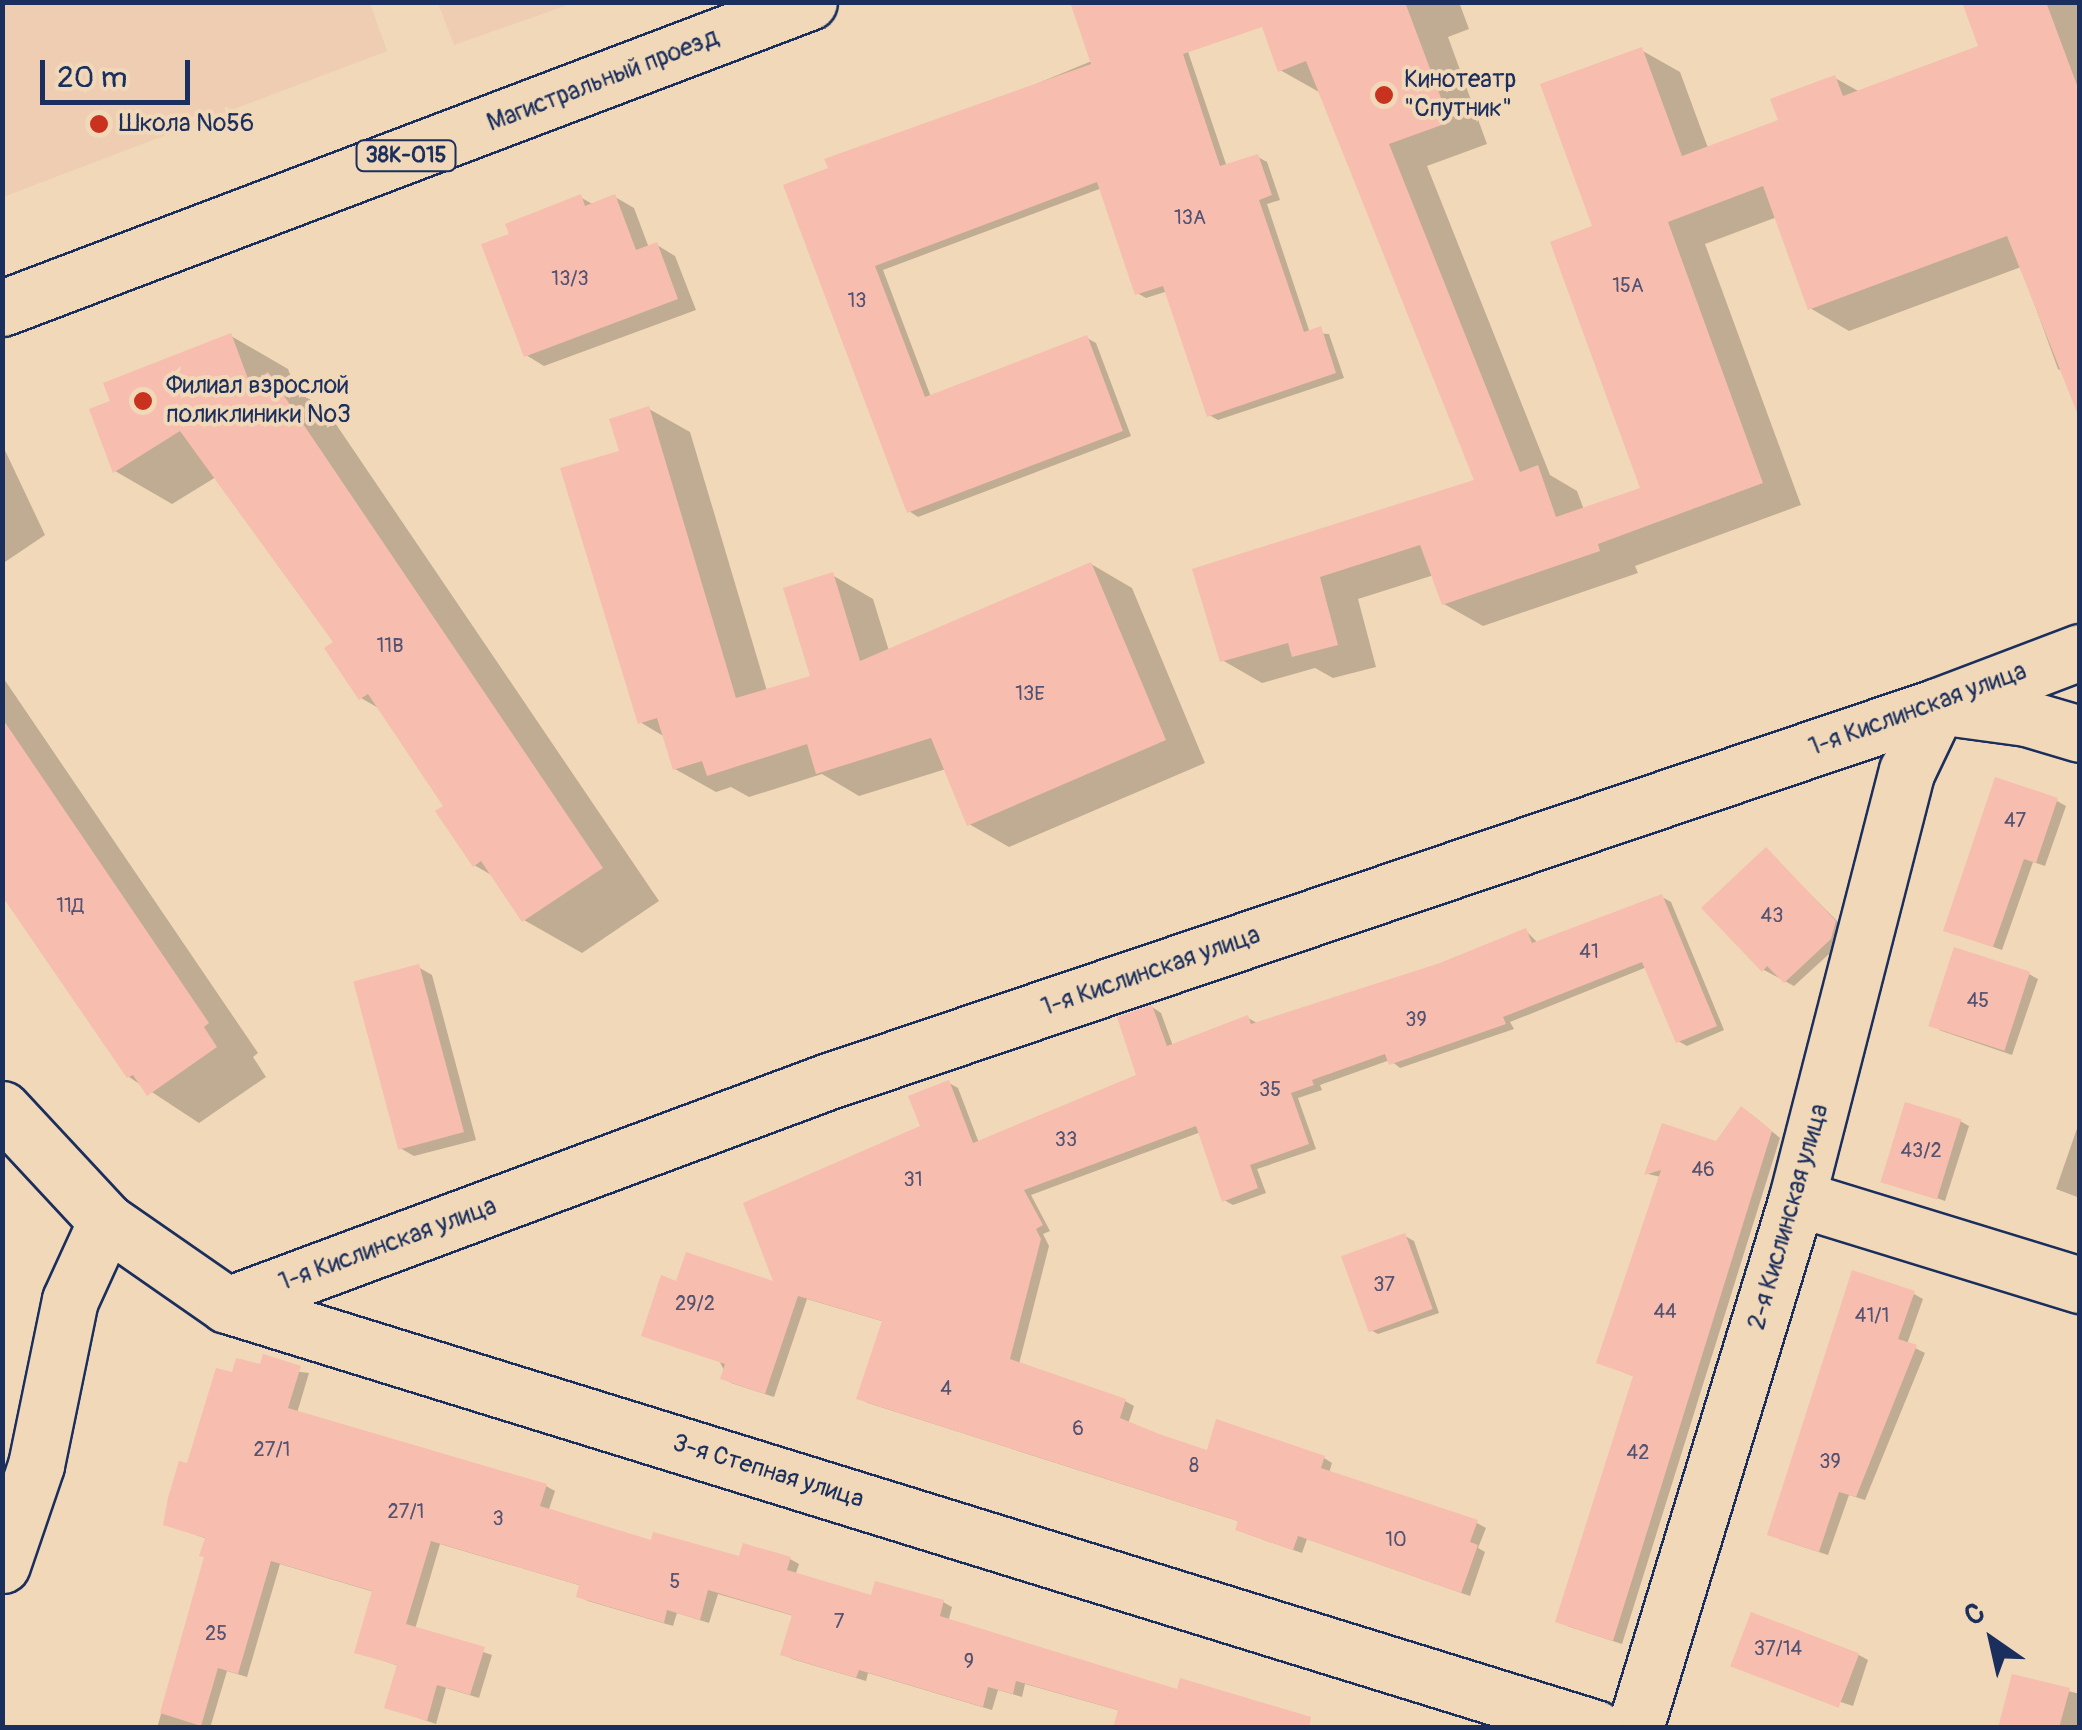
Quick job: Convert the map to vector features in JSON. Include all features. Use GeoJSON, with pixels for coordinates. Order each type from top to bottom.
{"type":"FeatureCollection","features":[{"type":"Feature","properties":{"kind":"street","name":"Магистральный проезд"},"geometry":{"type":"LineString","coordinates":[[2,308],[810,2]]}},
{"type":"Feature","properties":{"kind":"street","name":"1-я Кислинская улица"},"geometry":{"type":"LineString","coordinates":[[227,1304],[826,1082],[1938,706],[2080,652]]}},
{"type":"Feature","properties":{"kind":"street"},"geometry":{"type":"LineString","coordinates":[[1938,706],[2026,718],[2080,734]]}},
{"type":"Feature","properties":{"kind":"street","name":"2-я Кислинская улица"},"geometry":{"type":"LineString","coordinates":[[1636,1728],[1797,1198],[1907,771],[1938,706]]}},
{"type":"Feature","properties":{"kind":"street","name":"3-я Степная улица"},"geometry":{"type":"LineString","coordinates":[[2,1110],[106,1221],[227,1304],[1595,1728]]}},
{"type":"Feature","properties":{"kind":"street"},"geometry":{"type":"LineString","coordinates":[[1797,1198],[2080,1285]]}},
{"type":"Feature","properties":{"kind":"street"},"geometry":{"type":"LineString","coordinates":[[2,1565],[36,1464],[70,1300],[106,1221]]}},
{"type":"Feature","properties":{"kind":"shaded area","name":"Школа №56"},"geometry":{"type":"Polygon","coordinates":[[[3,2],[370,3],[387,51],[3,197],[3,2]]]}},
{"type":"Feature","properties":{"kind":"shaded area"},"geometry":{"type":"Polygon","coordinates":[[[438,2],[573,3],[454,45],[438,2]]]}},
{"type":"Feature","properties":{"kind":"building"},"geometry":{"type":"Polygon","coordinates":[[[1070,2],[1405,2],[1450,122],[1389,144],[1520,472],[1538,465],[1556,517],[1640,488],[1550,242],[1592,226],[1540,84],[1642,47],[1682,156],[1778,120],[1770,99],[1835,75],[1843,96],[1978,46],[1962,2],[2046,2],[2080,93],[2080,420],[2007,236],[1808,310],[1763,186],[1668,222],[1763,483],[1598,544],[1600,551],[1442,605],[1420,545],[1320,577],[1338,645],[1292,657],[1288,643],[1220,662],[1192,569],[1474,480],[1306,61],[1278,72],[1262,27],[1183,54],[1220,166],[1258,154],[1272,195],[1259,200],[1304,332],[1321,326],[1336,373],[1207,417],[1163,286],[1135,295],[1097,182],[875,266],[925,397],[1087,335],[1123,431],[907,513],[783,185],[828,168],[824,159],[1091,64],[1070,2]]]}},
{"type":"Feature","properties":{"kind":"building"},"geometry":{"type":"Polygon","coordinates":[[[581,194],[585,206],[615,194],[636,250],[657,242],[678,299],[524,357],[481,244],[509,234],[505,224],[581,194]]]}},
{"type":"Feature","properties":{"kind":"building"},"geometry":{"type":"Polygon","coordinates":[[[231,333],[250,384],[268,372],[603,868],[522,922],[481,861],[473,867],[435,811],[443,806],[368,694],[359,700],[324,648],[333,642],[180,431],[113,473],[89,409],[110,401],[103,383],[231,333]]]}},
{"type":"Feature","properties":{"kind":"building"},"geometry":{"type":"Polygon","coordinates":[[[649,406],[736,698],[810,676],[783,588],[833,572],[860,661],[1091,562],[1166,740],[967,826],[931,738],[816,774],[807,744],[707,776],[702,761],[673,770],[657,718],[638,724],[560,468],[619,451],[609,419],[649,406]]]}},
{"type":"Feature","properties":{"kind":"building"},"geometry":{"type":"Polygon","coordinates":[[[2,718],[209,1023],[204,1027],[217,1047],[147,1096],[133,1075],[127,1078],[2,896],[2,718]]]}},
{"type":"Feature","properties":{"kind":"building"},"geometry":{"type":"Polygon","coordinates":[[[1995,777],[2058,798],[2036,863],[2024,859],[1993,947],[1943,931],[1995,777]]]}},
{"type":"Feature","properties":{"kind":"building"},"geometry":{"type":"Polygon","coordinates":[[[1766,847],[1836,921],[1831,939],[1784,983],[1767,966],[1762,972],[1701,908],[1766,847]]]}},
{"type":"Feature","properties":{"kind":"building"},"geometry":{"type":"Polygon","coordinates":[[[1662,894],[1717,1026],[1676,1043],[1642,962],[1503,1017],[1506,1024],[1389,1065],[1385,1054],[1312,1080],[1314,1085],[1291,1093],[1309,1144],[1250,1165],[1258,1188],[1222,1202],[1196,1126],[1024,1190],[1043,1225],[1036,1229],[1041,1239],[1010,1359],[1126,1399],[1120,1418],[1159,1434],[1207,1450],[1216,1419],[1325,1456],[1321,1468],[1478,1520],[1470,1542],[1478,1545],[1461,1593],[1298,1536],[1293,1550],[1235,1530],[1238,1521],[856,1399],[882,1321],[798,1296],[765,1394],[720,1379],[725,1364],[641,1336],[661,1275],[676,1281],[686,1252],[773,1281],[743,1203],[920,1126],[908,1096],[949,1080],[973,1143],[1136,1075],[1117,1017],[1152,1005],[1167,1046],[1248,1015],[1251,1024],[1440,963],[1526,928],[1532,943],[1662,894]]]}},
{"type":"Feature","properties":{"kind":"building"},"geometry":{"type":"Polygon","coordinates":[[[1954,947],[2030,972],[2004,1051],[1928,1026],[1954,947]]]}},
{"type":"Feature","properties":{"kind":"building"},"geometry":{"type":"Polygon","coordinates":[[[419,964],[464,1132],[398,1150],[353,982],[419,964]]]}},
{"type":"Feature","properties":{"kind":"building"},"geometry":{"type":"Polygon","coordinates":[[[1905,1102],[1961,1119],[1937,1200],[1880,1182],[1905,1102]]]}},
{"type":"Feature","properties":{"kind":"building"},"geometry":{"type":"Polygon","coordinates":[[[1741,1106],[1772,1131],[1613,1641],[1555,1622],[1633,1376],[1596,1363],[1661,1170],[1644,1175],[1662,1123],[1716,1141],[1741,1106]]]}},
{"type":"Feature","properties":{"kind":"building"},"geometry":{"type":"Polygon","coordinates":[[[1405,1233],[1433,1309],[1369,1332],[1341,1256],[1405,1233]]]}},
{"type":"Feature","properties":{"kind":"building"},"geometry":{"type":"Polygon","coordinates":[[[1852,1270],[1915,1291],[1898,1339],[1917,1345],[1856,1497],[1839,1492],[1819,1552],[1767,1535],[1852,1270]]]}},
{"type":"Feature","properties":{"kind":"building"},"geometry":{"type":"Polygon","coordinates":[[[263,1354],[301,1366],[288,1408],[547,1484],[540,1506],[651,1540],[653,1532],[739,1556],[743,1543],[791,1557],[787,1570],[871,1595],[875,1581],[944,1600],[940,1616],[1177,1689],[1180,1678],[1311,1717],[1309,1728],[1113,1728],[1118,1710],[1016,1681],[1013,1694],[988,1687],[983,1707],[859,1670],[856,1678],[780,1655],[792,1615],[708,1590],[700,1620],[667,1610],[664,1623],[576,1597],[579,1585],[431,1541],[406,1624],[485,1647],[470,1695],[437,1685],[427,1721],[384,1708],[397,1665],[354,1653],[372,1591],[271,1561],[238,1674],[218,1668],[201,1726],[160,1713],[204,1557],[199,1556],[205,1538],[163,1525],[168,1498],[179,1461],[187,1463],[216,1368],[232,1372],[236,1358],[260,1364],[263,1354]]]}},
{"type":"Feature","properties":{"kind":"building"},"geometry":{"type":"Polygon","coordinates":[[[1751,1612],[1859,1654],[1839,1708],[1730,1666],[1751,1612]]]}},
{"type":"Feature","properties":{"kind":"building"},"geometry":{"type":"Polygon","coordinates":[[[2012,1674],[2070,1688],[2059,1728],[1998,1728],[2012,1674]]]}},
{"type":"Feature","properties":{"kind":"place","name":"Кинотеатр \"Спутник\""},"geometry":{"type":"Point","coordinates":[1384,95]}},
{"type":"Feature","properties":{"kind":"place","name":"Школа №56"},"geometry":{"type":"Point","coordinates":[99,124]}},
{"type":"Feature","properties":{"kind":"place","name":"Филиал взрослой поликлиники №3"},"geometry":{"type":"Point","coordinates":[143,401]}}]}
